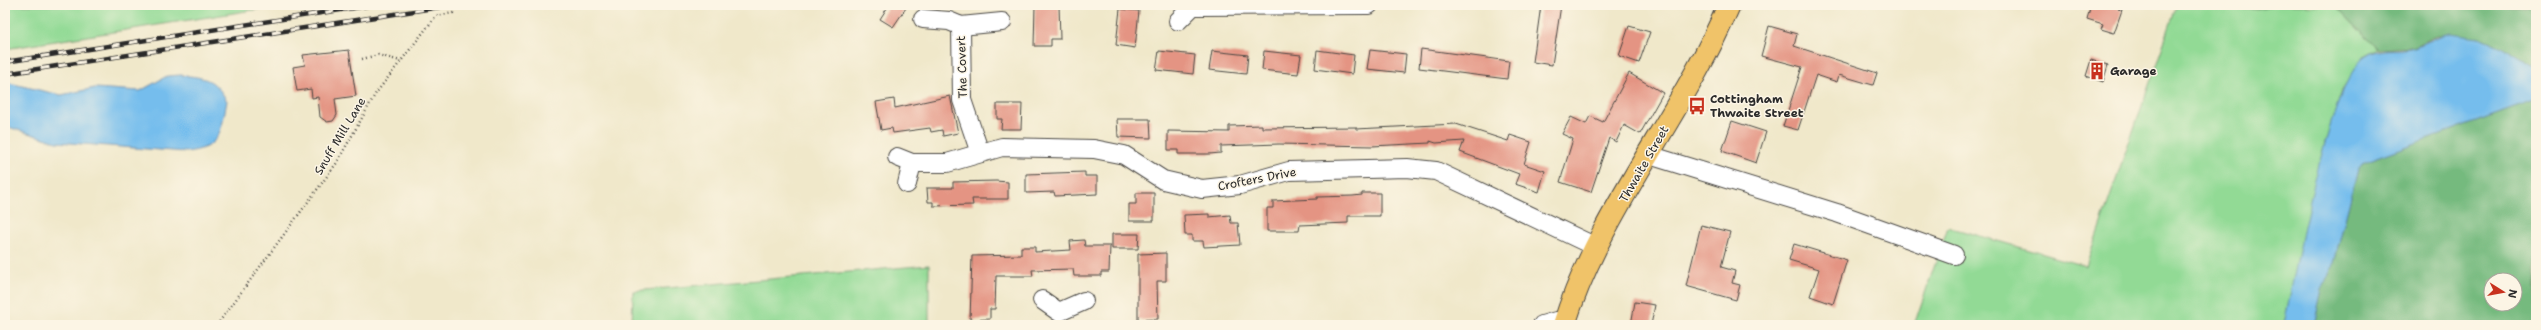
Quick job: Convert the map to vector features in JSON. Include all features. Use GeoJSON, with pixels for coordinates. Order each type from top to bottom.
{"type":"FeatureCollection","features":[{"type":"Feature","properties":{"kind":"main road","name":"Thwaite Street"},"geometry":{"type":"LineString","coordinates":[[1564,324],[1596,247],[1712,45],[1729,5]]}},
{"type":"Feature","properties":{"kind":"street"},"geometry":{"type":"LineString","coordinates":[[1178,21],[1195,5],[1369,5]]}},
{"type":"Feature","properties":{"kind":"street","name":"The Covert"},"geometry":{"type":"LineString","coordinates":[[922,19],[949,21],[960,26],[1002,22]]}},
{"type":"Feature","properties":{"kind":"street","name":"The Covert"},"geometry":{"type":"LineString","coordinates":[[960,26],[962,100],[980,153]]}},
{"type":"Feature","properties":{"kind":"street","name":"Crofters Drive"},"geometry":{"type":"LineString","coordinates":[[907,184],[904,160],[947,163],[1002,147],[1094,149],[1124,155],[1164,180],[1202,189],[1240,185],[1289,171],[1407,168],[1436,171],[1596,247]]}},
{"type":"Feature","properties":{"kind":"street"},"geometry":{"type":"LineString","coordinates":[[1648,155],[1837,212],[1954,255]]}},
{"type":"Feature","properties":{"kind":"street"},"geometry":{"type":"LineString","coordinates":[[1042,300],[1059,319],[1084,301]]}},
{"type":"Feature","properties":{"kind":"street"},"geometry":{"type":"LineString","coordinates":[[1542,325],[1556,321],[1564,324]]}},
{"type":"Feature","properties":{"kind":"path","name":"Snuff Mill Lane"},"geometry":{"type":"LineString","coordinates":[[217,325],[336,164],[376,93],[436,16],[453,13],[452,5]]}},
{"type":"Feature","properties":{"kind":"path"},"geometry":{"type":"LineString","coordinates":[[362,58],[378,55],[400,61]]}},
{"type":"Feature","properties":{"kind":"green space"},"geometry":{"type":"Polygon","coordinates":[[[5,5],[285,5],[5,49],[5,5]]]}},
{"type":"Feature","properties":{"kind":"green space"},"geometry":{"type":"Polygon","coordinates":[[[2177,5],[2220,5],[2253,9],[2274,5],[2335,5],[2378,49],[2365,56],[2343,88],[2325,142],[2284,325],[1914,325],[1948,227],[2086,266],[2177,5]]]}},
{"type":"Feature","properties":{"kind":"green space"},"geometry":{"type":"Polygon","coordinates":[[[2220,5],[2274,5],[2253,9],[2220,5]]]}},
{"type":"Feature","properties":{"kind":"green space"},"geometry":{"type":"Polygon","coordinates":[[[2335,5],[2536,5],[2536,67],[2501,46],[2480,37],[2438,35],[2412,47],[2378,49],[2335,5]]]}},
{"type":"Feature","properties":{"kind":"green space"},"geometry":{"type":"Polygon","coordinates":[[[2536,99],[2536,325],[2314,325],[2322,289],[2333,267],[2358,169],[2364,162],[2536,99]]]}},
{"type":"Feature","properties":{"kind":"green space"},"geometry":{"type":"Polygon","coordinates":[[[929,265],[929,325],[632,325],[633,291],[929,265]]]}},
{"type":"Feature","properties":{"kind":"water"},"geometry":{"type":"Polygon","coordinates":[[[2450,33],[2480,37],[2501,46],[2536,67],[2536,99],[2364,162],[2358,169],[2333,267],[2322,289],[2314,325],[2284,325],[2305,224],[2326,139],[2339,101],[2352,73],[2366,56],[2372,53],[2383,50],[2413,47],[2450,33]]]}},
{"type":"Feature","properties":{"kind":"water"},"geometry":{"type":"Polygon","coordinates":[[[181,75],[208,80],[218,88],[227,101],[221,130],[217,137],[206,147],[197,150],[185,152],[57,142],[5,126],[5,82],[61,95],[95,88],[140,91],[167,76],[181,75]]]}},
{"type":"Feature","properties":{"kind":"building"},"geometry":{"type":"Polygon","coordinates":[[[889,5],[908,5],[893,27],[880,19],[889,5]]]}},
{"type":"Feature","properties":{"kind":"building"},"geometry":{"type":"Polygon","coordinates":[[[1035,5],[1059,5],[1060,39],[1051,39],[1051,46],[1034,46],[1035,5]]]}},
{"type":"Feature","properties":{"kind":"building"},"geometry":{"type":"Polygon","coordinates":[[[1541,5],[1561,5],[1552,65],[1533,62],[1541,5]]]}},
{"type":"Feature","properties":{"kind":"building"},"geometry":{"type":"Polygon","coordinates":[[[2091,5],[2120,5],[2118,9],[2122,10],[2114,33],[2101,29],[2103,24],[2087,19],[2091,5]]]}},
{"type":"Feature","properties":{"kind":"building"},"geometry":{"type":"Polygon","coordinates":[[[1120,9],[1139,11],[1135,48],[1116,45],[1120,9]]]}},
{"type":"Feature","properties":{"kind":"building"},"geometry":{"type":"Polygon","coordinates":[[[1629,26],[1650,32],[1639,63],[1619,56],[1629,26]]]}},
{"type":"Feature","properties":{"kind":"building"},"geometry":{"type":"Polygon","coordinates":[[[1769,26],[1797,34],[1794,46],[1877,73],[1873,85],[1839,75],[1837,82],[1816,75],[1798,130],[1783,126],[1802,67],[1761,56],[1769,26]]]}},
{"type":"Feature","properties":{"kind":"building"},"geometry":{"type":"Polygon","coordinates":[[[1421,49],[1509,61],[1507,79],[1419,68],[1421,49]]]}},
{"type":"Feature","properties":{"kind":"building"},"geometry":{"type":"Polygon","coordinates":[[[349,50],[356,96],[335,99],[337,115],[333,121],[327,122],[320,117],[318,97],[312,98],[311,89],[297,91],[293,67],[305,65],[303,55],[349,50]]]}},
{"type":"Feature","properties":{"kind":"building"},"geometry":{"type":"Polygon","coordinates":[[[1317,50],[1354,55],[1352,74],[1315,69],[1317,50]]]}},
{"type":"Feature","properties":{"kind":"building"},"geometry":{"type":"Polygon","coordinates":[[[1370,50],[1406,54],[1404,73],[1367,69],[1370,50]]]}},
{"type":"Feature","properties":{"kind":"building"},"geometry":{"type":"Polygon","coordinates":[[[1159,51],[1195,55],[1193,74],[1156,70],[1159,51]]]}},
{"type":"Feature","properties":{"kind":"building"},"geometry":{"type":"Polygon","coordinates":[[[1212,51],[1248,55],[1246,74],[1209,70],[1212,51]]]}},
{"type":"Feature","properties":{"kind":"building"},"geometry":{"type":"Polygon","coordinates":[[[1264,51],[1301,55],[1298,74],[1262,70],[1264,51]]]}},
{"type":"Feature","properties":{"kind":"building","name":"Garage"},"geometry":{"type":"Polygon","coordinates":[[[2091,60],[2108,65],[2103,82],[2086,76],[2091,60]]]}},
{"type":"Feature","properties":{"kind":"building"},"geometry":{"type":"Polygon","coordinates":[[[1629,73],[1663,93],[1640,134],[1624,125],[1616,142],[1609,138],[1591,192],[1560,182],[1573,139],[1562,134],[1571,117],[1586,124],[1590,116],[1603,122],[1629,73]]]}},
{"type":"Feature","properties":{"kind":"building"},"geometry":{"type":"Polygon","coordinates":[[[950,96],[958,133],[943,136],[942,130],[931,132],[930,128],[893,133],[892,128],[881,130],[876,102],[894,99],[895,108],[950,96]]]}},
{"type":"Feature","properties":{"kind":"building"},"geometry":{"type":"Polygon","coordinates":[[[997,104],[1022,104],[1021,129],[1001,129],[1002,119],[997,119],[997,104]]]}},
{"type":"Feature","properties":{"kind":"building"},"geometry":{"type":"Polygon","coordinates":[[[1117,119],[1150,119],[1151,138],[1118,137],[1117,119]]]}},
{"type":"Feature","properties":{"kind":"building"},"geometry":{"type":"Polygon","coordinates":[[[1732,121],[1766,132],[1756,163],[1722,151],[1732,121]]]}},
{"type":"Feature","properties":{"kind":"building"},"geometry":{"type":"Polygon","coordinates":[[[1456,124],[1508,141],[1510,135],[1531,142],[1524,164],[1545,171],[1539,192],[1515,184],[1519,174],[1460,152],[1464,141],[1436,143],[1430,141],[1430,143],[1372,146],[1279,144],[1221,146],[1221,153],[1209,154],[1178,154],[1178,150],[1168,150],[1168,131],[1229,132],[1229,126],[1262,125],[1262,128],[1356,127],[1356,129],[1456,124]]]}},
{"type":"Feature","properties":{"kind":"building"},"geometry":{"type":"Polygon","coordinates":[[[1085,172],[1085,176],[1097,176],[1097,194],[1055,196],[1054,192],[1026,193],[1026,174],[1085,172]]]}},
{"type":"Feature","properties":{"kind":"building"},"geometry":{"type":"Polygon","coordinates":[[[953,182],[1008,182],[1008,199],[972,199],[973,205],[933,206],[933,202],[928,202],[927,188],[953,188],[953,182]]]}},
{"type":"Feature","properties":{"kind":"building"},"geometry":{"type":"Polygon","coordinates":[[[1136,193],[1154,193],[1154,221],[1129,221],[1129,204],[1136,204],[1136,193]]]}},
{"type":"Feature","properties":{"kind":"building"},"geometry":{"type":"Polygon","coordinates":[[[1362,193],[1380,193],[1380,216],[1348,216],[1348,223],[1300,225],[1299,231],[1267,231],[1267,208],[1273,208],[1273,201],[1317,199],[1317,197],[1353,196],[1362,195],[1362,193]]]}},
{"type":"Feature","properties":{"kind":"building"},"geometry":{"type":"Polygon","coordinates":[[[1209,214],[1209,217],[1230,215],[1231,223],[1238,223],[1240,245],[1204,247],[1203,241],[1192,241],[1192,235],[1185,235],[1184,215],[1209,214]]]}},
{"type":"Feature","properties":{"kind":"building"},"geometry":{"type":"Polygon","coordinates":[[[1701,225],[1730,232],[1721,267],[1735,271],[1732,283],[1740,285],[1736,300],[1686,286],[1701,225]]]}},
{"type":"Feature","properties":{"kind":"building"},"geometry":{"type":"Polygon","coordinates":[[[1112,234],[1139,234],[1138,249],[1112,249],[1112,234]]]}},
{"type":"Feature","properties":{"kind":"building"},"geometry":{"type":"Polygon","coordinates":[[[1084,240],[1085,246],[1110,246],[1109,272],[1101,272],[1101,276],[1074,276],[1073,269],[1032,270],[1033,276],[996,276],[995,309],[990,309],[990,319],[970,320],[972,256],[1021,255],[1021,247],[1035,247],[1035,252],[1071,250],[1070,241],[1084,240]]]}},
{"type":"Feature","properties":{"kind":"building"},"geometry":{"type":"Polygon","coordinates":[[[1794,244],[1847,260],[1833,304],[1810,296],[1819,269],[1789,260],[1794,244]]]}},
{"type":"Feature","properties":{"kind":"building"},"geometry":{"type":"Polygon","coordinates":[[[1166,253],[1166,281],[1157,281],[1158,319],[1138,320],[1138,254],[1166,253]]]}},
{"type":"Feature","properties":{"kind":"building"},"geometry":{"type":"Polygon","coordinates":[[[1635,302],[1655,305],[1651,325],[1631,325],[1635,302]]]}},
{"type":"Feature","properties":{"kind":"railway"},"geometry":{"type":"LineString","coordinates":[[5,62],[373,5]]}},
{"type":"Feature","properties":{"kind":"railway"},"geometry":{"type":"LineString","coordinates":[[5,74],[453,5]]}},
{"type":"Feature","properties":{"kind":"place","name":"Garage"},"geometry":{"type":"Point","coordinates":[2097,71]}},
{"type":"Feature","properties":{"kind":"place","name":"Cottingham Thwaite Street"},"geometry":{"type":"Point","coordinates":[1697,106]}}]}
